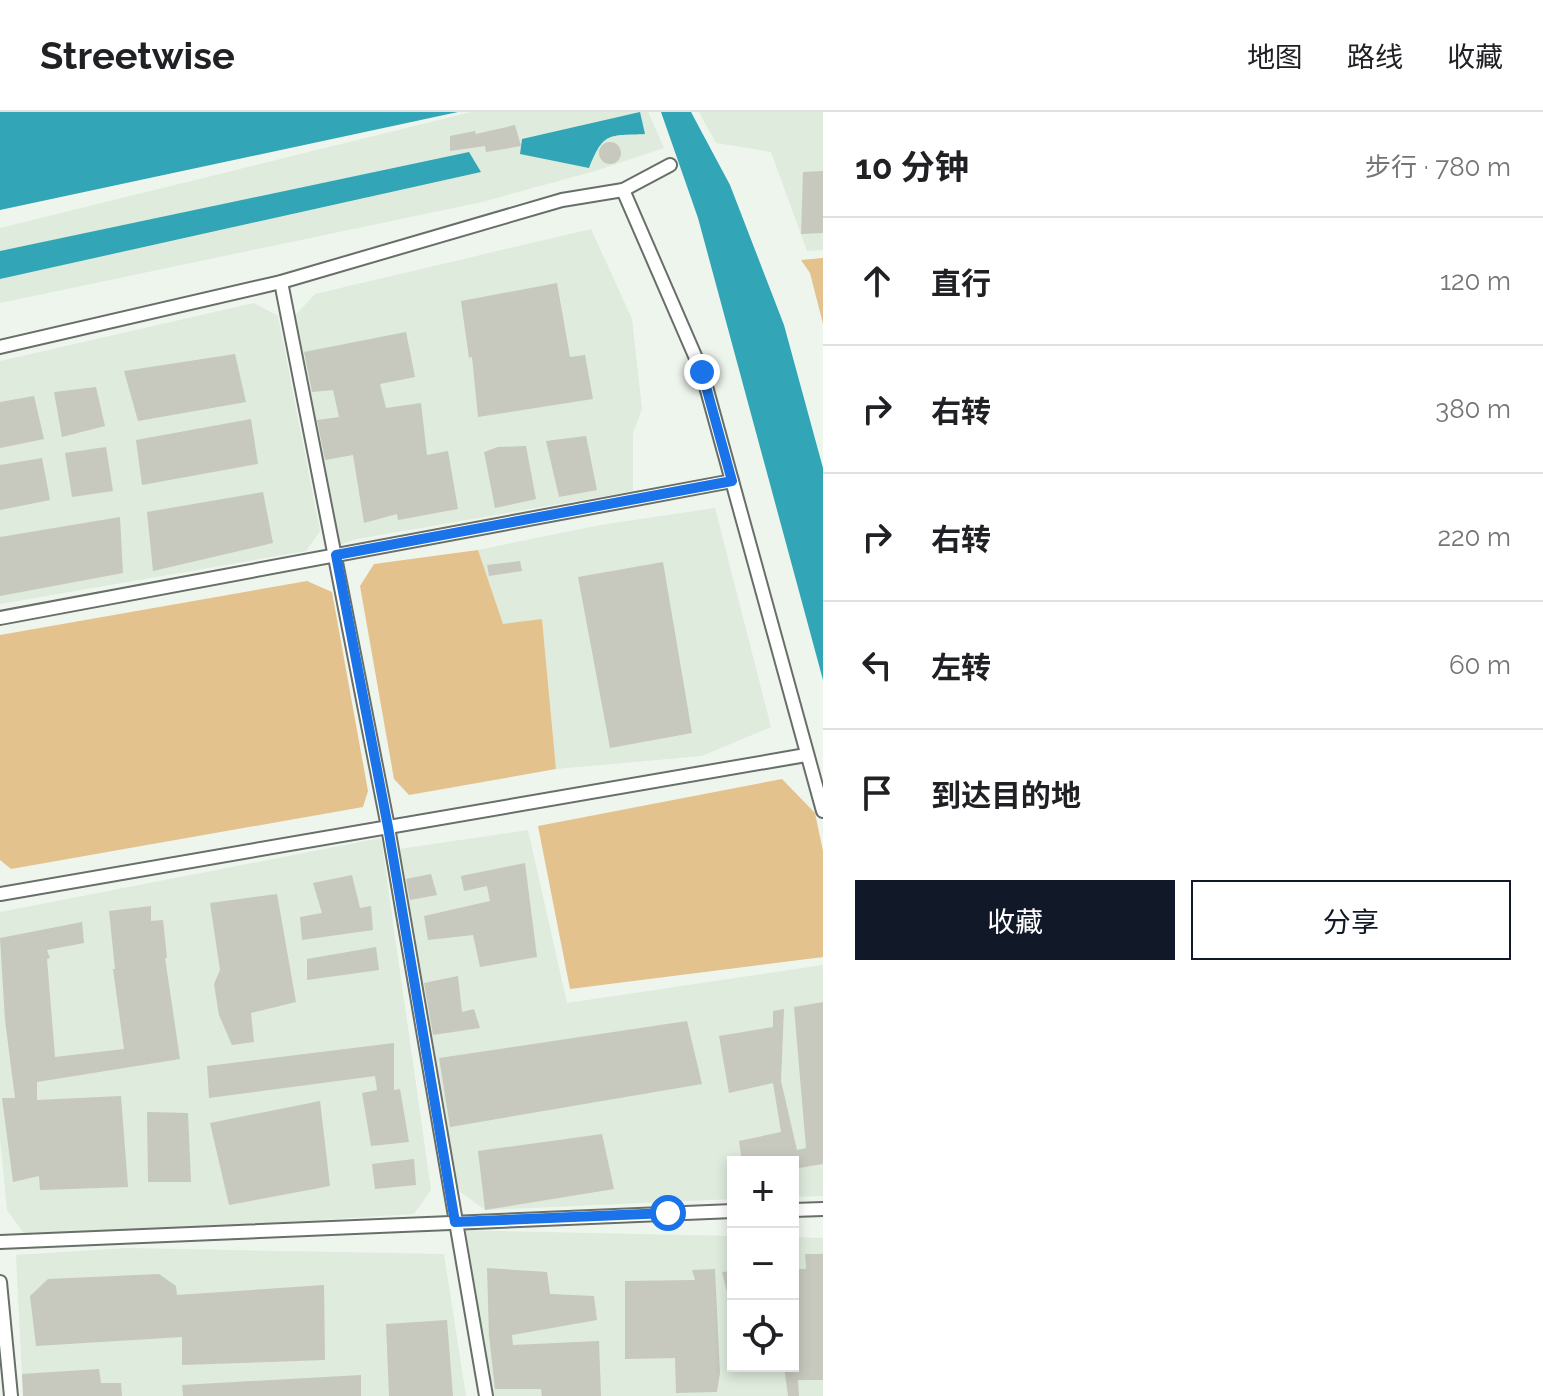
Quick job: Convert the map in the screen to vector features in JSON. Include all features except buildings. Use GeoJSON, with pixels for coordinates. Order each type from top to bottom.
{"type":"FeatureCollection","features":[{"type":"Feature","properties":{"kind":"street"},"geometry":{"type":"LineString","coordinates":[[0,347],[281,282],[562,200],[623,190],[670,165]]}},
{"type":"Feature","properties":{"kind":"street"},"geometry":{"type":"LineString","coordinates":[[623,190],[702,372],[823,811]]}},
{"type":"Feature","properties":{"kind":"street"},"geometry":{"type":"LineString","coordinates":[[281,282],[388,827],[486,1396]]}},
{"type":"Feature","properties":{"kind":"street"},"geometry":{"type":"LineString","coordinates":[[0,618],[732,481]]}},
{"type":"Feature","properties":{"kind":"street"},"geometry":{"type":"LineString","coordinates":[[0,894],[806,755]]}},
{"type":"Feature","properties":{"kind":"street"},"geometry":{"type":"LineString","coordinates":[[799,1210],[823,1209]]}},
{"type":"Feature","properties":{"kind":"street"},"geometry":{"type":"LineString","coordinates":[[0,1242],[727,1211]]}},
{"type":"Feature","properties":{"kind":"street"},"geometry":{"type":"LineString","coordinates":[[0,1282],[11,1396]]}},
{"type":"Feature","properties":{"kind":"shaded area"},"geometry":{"type":"Polygon","coordinates":[[[471,112],[648,112],[664,148],[595,171],[482,202],[0,303],[0,228],[471,112]]]}},
{"type":"Feature","properties":{"kind":"shaded area"},"geometry":{"type":"Polygon","coordinates":[[[699,112],[823,112],[823,250],[807,251],[771,152],[716,143],[699,112]]]}},
{"type":"Feature","properties":{"kind":"shaded area"},"geometry":{"type":"Polygon","coordinates":[[[591,229],[632,319],[642,409],[633,433],[633,491],[357,539],[339,545],[289,322],[315,294],[591,229]]]}},
{"type":"Feature","properties":{"kind":"shaded area"},"geometry":{"type":"Polygon","coordinates":[[[823,258],[823,324],[810,273],[801,260],[823,258]]]}},
{"type":"Feature","properties":{"kind":"shaded area"},"geometry":{"type":"Polygon","coordinates":[[[254,303],[278,316],[320,531],[306,551],[0,604],[0,361],[254,303]]]}},
{"type":"Feature","properties":{"kind":"shaded area"},"geometry":{"type":"Polygon","coordinates":[[[715,508],[771,727],[702,756],[556,769],[542,619],[503,625],[478,550],[600,525],[715,508]]]}},
{"type":"Feature","properties":{"kind":"shaded area"},"geometry":{"type":"Polygon","coordinates":[[[478,550],[503,624],[542,619],[556,769],[409,795],[394,779],[360,586],[374,564],[478,550]]]}},
{"type":"Feature","properties":{"kind":"shaded area"},"geometry":{"type":"Polygon","coordinates":[[[307,581],[332,592],[368,791],[363,807],[11,869],[0,860],[0,635],[307,581]]]}},
{"type":"Feature","properties":{"kind":"shaded area"},"geometry":{"type":"Polygon","coordinates":[[[782,779],[815,813],[823,851],[823,957],[570,989],[538,826],[782,779]]]}},
{"type":"Feature","properties":{"kind":"shaded area"},"geometry":{"type":"Polygon","coordinates":[[[528,830],[567,1003],[823,965],[823,1196],[799,1197],[799,1156],[727,1156],[727,1199],[485,1210],[459,1191],[392,850],[528,830]]]}},
{"type":"Feature","properties":{"kind":"shaded area"},"geometry":{"type":"Polygon","coordinates":[[[381,838],[431,1190],[414,1214],[27,1238],[7,1210],[0,1139],[0,912],[381,838]]]}},
{"type":"Feature","properties":{"kind":"shaded area"},"geometry":{"type":"Polygon","coordinates":[[[456,1230],[727,1236],[727,1372],[799,1372],[799,1237],[823,1238],[823,1396],[489,1396],[456,1230]]]}},
{"type":"Feature","properties":{"kind":"shaded area"},"geometry":{"type":"Polygon","coordinates":[[[127,1248],[444,1254],[466,1396],[23,1396],[16,1255],[127,1248]]]}},
{"type":"Feature","properties":{"kind":"water"},"geometry":{"type":"Polygon","coordinates":[[[0,112],[458,112],[0,210],[0,112]]]}},
{"type":"Feature","properties":{"kind":"water"},"geometry":{"type":"Polygon","coordinates":[[[640,112],[645,134],[609,138],[599,147],[589,168],[520,154],[522,139],[640,112]]]}},
{"type":"Feature","properties":{"kind":"water"},"geometry":{"type":"Polygon","coordinates":[[[661,112],[691,112],[730,185],[784,325],[823,468],[823,680],[698,218],[661,112]]]}},
{"type":"Feature","properties":{"kind":"water"},"geometry":{"type":"Polygon","coordinates":[[[469,152],[481,172],[0,279],[0,251],[469,152]]]}},
{"type":"Feature","properties":{"kind":"route"},"geometry":{"type":"LineString","coordinates":[[668,1213],[455,1222],[388,827],[336,555],[732,481],[702,372]]}}]}
